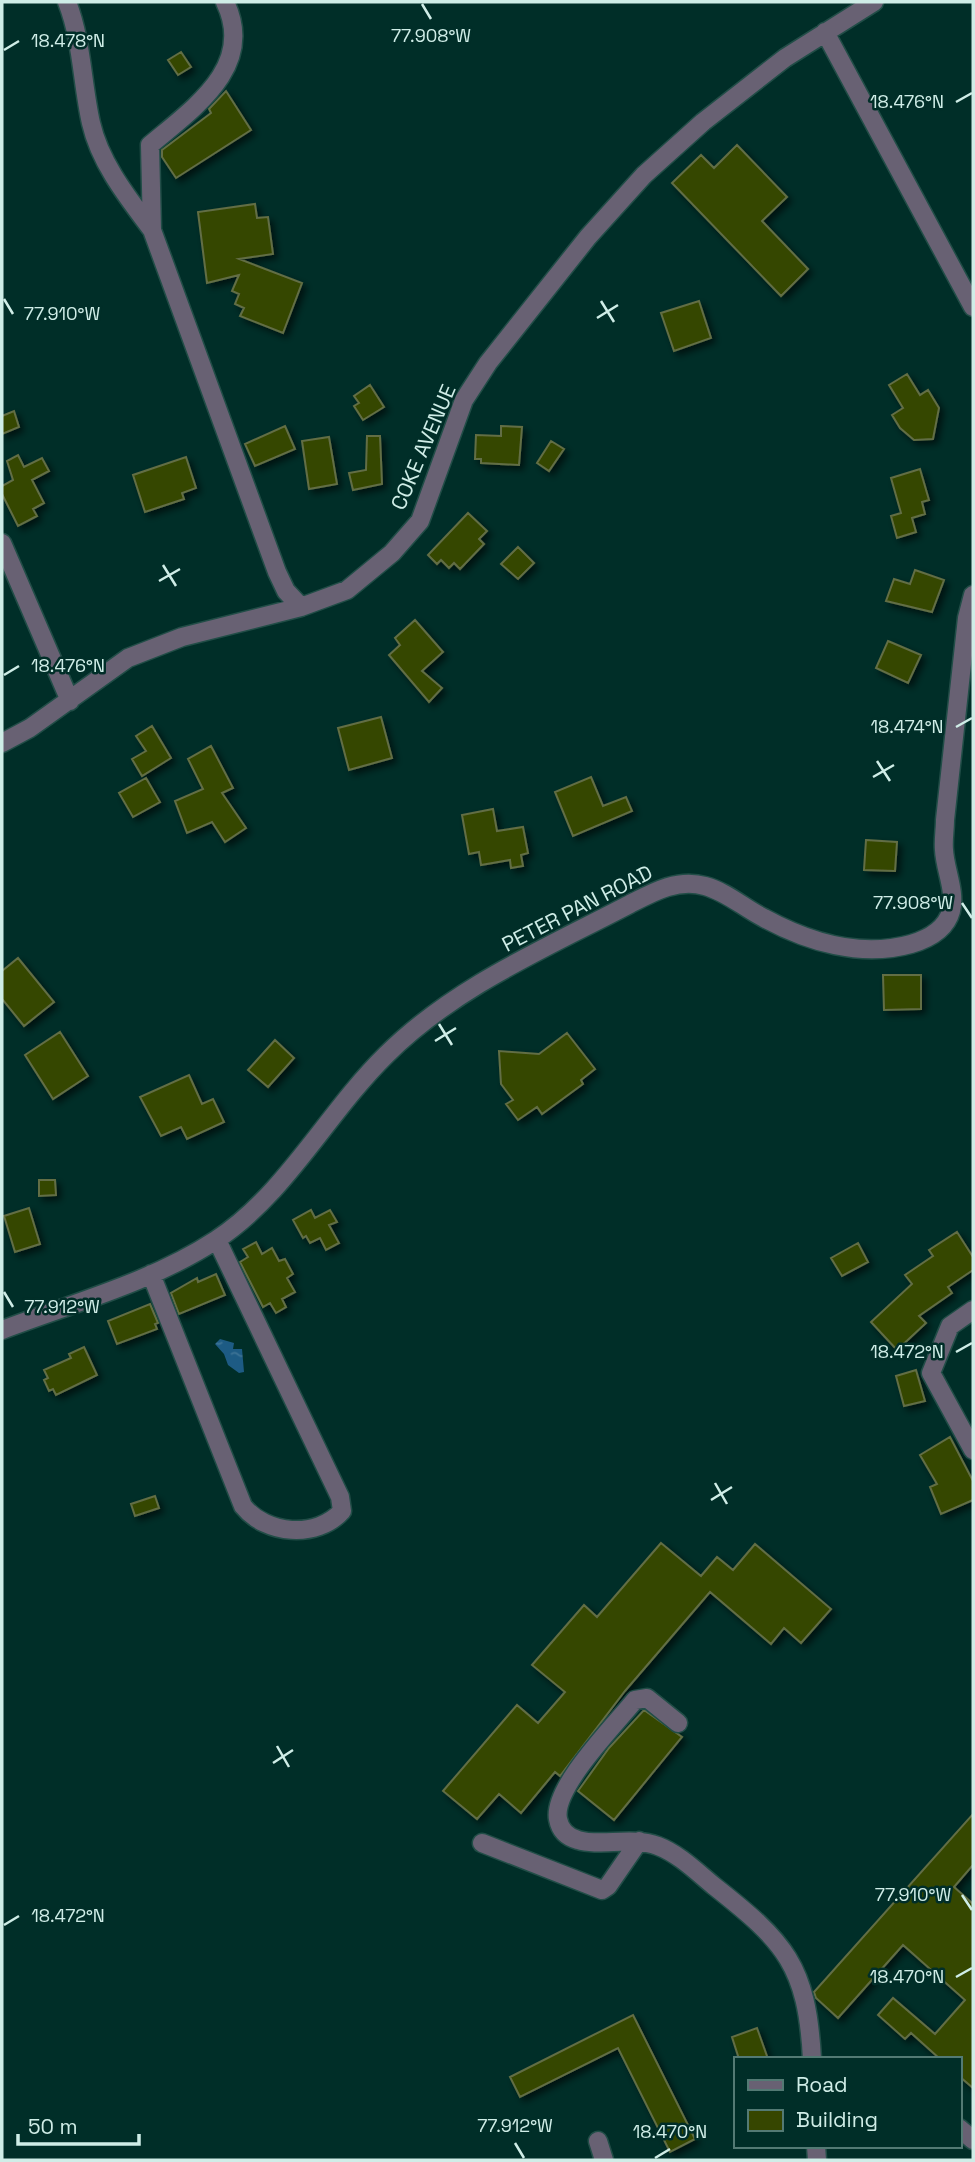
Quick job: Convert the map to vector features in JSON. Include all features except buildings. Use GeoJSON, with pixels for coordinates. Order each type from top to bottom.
{"type":"FeatureCollection","features":[{"type":"Feature","properties":{"kind":"street"},"geometry":{"type":"LineString","coordinates":[[66,2],[73,18],[91,122],[98,147],[119,184],[152,230],[277,572],[286,591],[302,607]]}},
{"type":"Feature","properties":{"kind":"street"},"geometry":{"type":"LineString","coordinates":[[152,230],[150,145],[223,76],[233,55],[236,33],[225,2]]}},
{"type":"Feature","properties":{"kind":"street","name":"COKE AVENUE"},"geometry":{"type":"LineString","coordinates":[[2,743],[70,701],[128,658],[183,637],[302,607],[347,590],[392,553],[420,521],[470,391],[488,363],[588,237],[643,175],[745,88],[825,32],[874,2]]}},
{"type":"Feature","properties":{"kind":"street"},"geometry":{"type":"LineString","coordinates":[[825,32],[973,307]]}},
{"type":"Feature","properties":{"kind":"street"},"geometry":{"type":"LineString","coordinates":[[2,543],[70,701]]}},
{"type":"Feature","properties":{"kind":"street","name":"PETER PAN ROAD"},"geometry":{"type":"LineString","coordinates":[[2,1330],[151,1274],[217,1240],[279,1183],[348,1095],[387,1053],[441,1007],[515,964],[648,894],[675,884],[703,885],[794,934],[871,951],[906,946],[935,933],[946,923],[952,908],[943,850],[967,618],[973,595]]}},
{"type":"Feature","properties":{"kind":"street"},"geometry":{"type":"LineString","coordinates":[[151,1274],[243,1506],[258,1520],[277,1529],[295,1530],[330,1521],[342,1511],[340,1497],[217,1240]]}},
{"type":"Feature","properties":{"kind":"street"},"geometry":{"type":"LineString","coordinates":[[973,1310],[950,1326],[930,1373],[973,1450]]}},
{"type":"Feature","properties":{"kind":"street"},"geometry":{"type":"LineString","coordinates":[[678,1723],[647,1698],[635,1700],[564,1788],[557,1808],[564,1833],[580,1841],[639,1841],[673,1853],[755,1919],[786,1952],[805,1993],[812,2057]]}},
{"type":"Feature","properties":{"kind":"street"},"geometry":{"type":"LineString","coordinates":[[482,1843],[602,1890],[608,1886],[639,1841]]}},
{"type":"Feature","properties":{"kind":"street"},"geometry":{"type":"LineString","coordinates":[[598,2141],[604,2160]]}},
{"type":"Feature","properties":{"kind":"water"},"geometry":{"type":"Polygon","coordinates":[[[220,1339],[234,1343],[233,1349],[242,1349],[244,1372],[239,1373],[228,1365],[224,1354],[215,1344],[220,1339]]]}}]}
